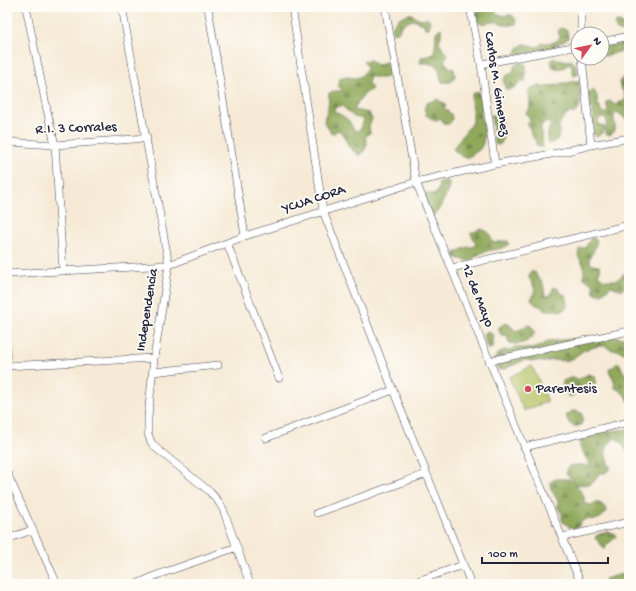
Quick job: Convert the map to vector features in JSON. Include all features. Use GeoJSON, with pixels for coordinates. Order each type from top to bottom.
{"type":"FeatureCollection","features":[{"type":"Feature","properties":{"kind":"street"},"geometry":{"type":"LineString","coordinates":[[26,7],[46,110],[55,145],[63,271]]}},
{"type":"Feature","properties":{"kind":"street","name":"Independencia"},"geometry":{"type":"LineString","coordinates":[[122,7],[169,265],[154,358],[148,417],[148,434],[151,442],[156,448],[218,500],[223,509],[250,584]]}},
{"type":"Feature","properties":{"kind":"street"},"geometry":{"type":"LineString","coordinates":[[208,7],[245,236]]}},
{"type":"Feature","properties":{"kind":"street"},"geometry":{"type":"LineString","coordinates":[[292,7],[323,211],[426,474],[471,584]]}},
{"type":"Feature","properties":{"kind":"street","name":"12 de Mayo"},"geometry":{"type":"LineString","coordinates":[[385,7],[416,182],[581,584]]}},
{"type":"Feature","properties":{"kind":"street","name":"Carlos M. Gimenez"},"geometry":{"type":"LineString","coordinates":[[470,7],[481,64],[495,164]]}},
{"type":"Feature","properties":{"kind":"street"},"geometry":{"type":"LineString","coordinates":[[581,7],[581,26]]}},
{"type":"Feature","properties":{"kind":"street"},"geometry":{"type":"LineString","coordinates":[[610,40],[629,36]]}},
{"type":"Feature","properties":{"kind":"street"},"geometry":{"type":"LineString","coordinates":[[481,64],[570,47]]}},
{"type":"Feature","properties":{"kind":"street"},"geometry":{"type":"LineString","coordinates":[[583,66],[591,145]]}},
{"type":"Feature","properties":{"kind":"street","name":"R.I. 3 Corrales"},"geometry":{"type":"LineString","coordinates":[[7,142],[55,145],[146,138]]}},
{"type":"Feature","properties":{"kind":"street","name":"YCUA CORA"},"geometry":{"type":"LineString","coordinates":[[7,274],[169,265],[245,236],[416,182],[495,164],[629,138]]}},
{"type":"Feature","properties":{"kind":"street"},"geometry":{"type":"LineString","coordinates":[[452,268],[629,225]]}},
{"type":"Feature","properties":{"kind":"street"},"geometry":{"type":"LineString","coordinates":[[227,243],[279,378]]}},
{"type":"Feature","properties":{"kind":"street"},"geometry":{"type":"LineString","coordinates":[[489,361],[629,331]]}},
{"type":"Feature","properties":{"kind":"street"},"geometry":{"type":"LineString","coordinates":[[7,366],[154,358]]}},
{"type":"Feature","properties":{"kind":"street"},"geometry":{"type":"LineString","coordinates":[[153,372],[218,365]]}},
{"type":"Feature","properties":{"kind":"street"},"geometry":{"type":"LineString","coordinates":[[266,438],[393,390]]}},
{"type":"Feature","properties":{"kind":"street"},"geometry":{"type":"LineString","coordinates":[[524,447],[629,422]]}},
{"type":"Feature","properties":{"kind":"street"},"geometry":{"type":"LineString","coordinates":[[7,473],[57,584]]}},
{"type":"Feature","properties":{"kind":"street"},"geometry":{"type":"LineString","coordinates":[[317,514],[426,474]]}},
{"type":"Feature","properties":{"kind":"street"},"geometry":{"type":"LineString","coordinates":[[563,537],[629,522]]}},
{"type":"Feature","properties":{"kind":"street"},"geometry":{"type":"LineString","coordinates":[[7,539],[32,530]]}},
{"type":"Feature","properties":{"kind":"street"},"geometry":{"type":"LineString","coordinates":[[137,584],[157,575],[237,547]]}},
{"type":"Feature","properties":{"kind":"street"},"geometry":{"type":"LineString","coordinates":[[409,584],[463,564]]}},
{"type":"Feature","properties":{"kind":"green space"},"geometry":{"type":"Polygon","coordinates":[[[489,8],[501,15],[512,16],[516,20],[516,24],[505,25],[494,22],[483,24],[477,22],[476,13],[481,9],[489,8]]]}},
{"type":"Feature","properties":{"kind":"green space"},"geometry":{"type":"Polygon","coordinates":[[[409,14],[419,18],[428,18],[430,21],[429,28],[426,29],[423,23],[418,23],[416,20],[413,20],[403,24],[398,32],[392,32],[395,22],[409,14]]]}},
{"type":"Feature","properties":{"kind":"green space"},"geometry":{"type":"Polygon","coordinates":[[[616,22],[620,22],[629,27],[629,34],[617,30],[614,24],[616,22]]]}},
{"type":"Feature","properties":{"kind":"green space"},"geometry":{"type":"Polygon","coordinates":[[[441,28],[439,42],[448,55],[444,60],[448,66],[454,69],[455,76],[451,82],[442,82],[439,69],[434,65],[420,63],[421,57],[434,53],[436,32],[441,28]]]}},
{"type":"Feature","properties":{"kind":"green space"},"geometry":{"type":"Polygon","coordinates":[[[560,28],[567,30],[569,37],[568,39],[549,49],[518,55],[516,52],[518,48],[524,44],[534,47],[540,46],[542,43],[554,42],[560,37],[558,30],[560,28]]]}},
{"type":"Feature","properties":{"kind":"green space"},"geometry":{"type":"Polygon","coordinates":[[[626,41],[629,42],[629,50],[610,55],[610,46],[617,45],[626,41]]]}},
{"type":"Feature","properties":{"kind":"green space"},"geometry":{"type":"Polygon","coordinates":[[[554,58],[570,60],[570,65],[563,68],[556,69],[555,67],[555,69],[552,66],[551,60],[554,58]]]}},
{"type":"Feature","properties":{"kind":"green space"},"geometry":{"type":"Polygon","coordinates":[[[371,60],[376,65],[389,61],[396,64],[394,70],[389,76],[376,78],[370,76],[368,83],[372,89],[361,98],[354,110],[369,113],[372,119],[369,126],[370,133],[365,137],[367,144],[360,156],[349,147],[343,134],[338,130],[332,134],[324,122],[328,109],[329,93],[343,91],[338,86],[339,79],[345,76],[356,78],[361,76],[367,67],[363,61],[371,60]],[[338,106],[334,111],[345,117],[354,129],[358,131],[361,129],[364,119],[354,117],[342,106],[338,106]]]}},
{"type":"Feature","properties":{"kind":"green space"},"geometry":{"type":"Polygon","coordinates":[[[519,63],[526,65],[525,83],[522,80],[514,88],[509,90],[506,89],[504,79],[512,73],[514,66],[519,63]]]}},
{"type":"Feature","properties":{"kind":"green space"},"geometry":{"type":"Polygon","coordinates":[[[572,66],[576,66],[577,75],[574,76],[572,73],[572,66]]]}},
{"type":"Feature","properties":{"kind":"green space"},"geometry":{"type":"Polygon","coordinates":[[[629,67],[629,103],[627,109],[629,119],[626,120],[621,114],[615,113],[615,129],[613,133],[609,135],[606,134],[607,121],[602,117],[598,122],[600,125],[604,126],[605,129],[597,137],[594,135],[592,123],[594,116],[591,110],[588,94],[593,90],[602,113],[606,113],[608,111],[606,102],[610,101],[615,105],[625,98],[619,82],[625,75],[626,69],[629,67]]]}},
{"type":"Feature","properties":{"kind":"green space"},"geometry":{"type":"Polygon","coordinates":[[[579,81],[579,109],[573,114],[572,112],[568,114],[559,124],[559,134],[556,141],[547,143],[551,123],[548,122],[541,125],[542,147],[539,147],[536,145],[536,141],[527,124],[530,119],[526,113],[530,108],[528,91],[537,86],[545,88],[548,86],[579,81]]]}},
{"type":"Feature","properties":{"kind":"green space"},"geometry":{"type":"Polygon","coordinates":[[[478,91],[482,104],[481,119],[483,121],[484,140],[479,150],[467,158],[461,156],[453,149],[473,122],[473,108],[471,101],[472,94],[478,91]]]}},
{"type":"Feature","properties":{"kind":"green space"},"geometry":{"type":"Polygon","coordinates":[[[438,99],[446,104],[444,108],[451,114],[452,119],[448,124],[444,124],[441,118],[435,120],[426,115],[424,109],[427,103],[438,99]]]}},
{"type":"Feature","properties":{"kind":"green space"},"geometry":{"type":"Polygon","coordinates":[[[491,115],[497,116],[502,121],[503,136],[501,144],[498,145],[495,144],[491,115]]]}},
{"type":"Feature","properties":{"kind":"green space"},"geometry":{"type":"Polygon","coordinates":[[[447,180],[449,183],[449,188],[436,213],[433,214],[424,209],[424,196],[426,193],[437,193],[439,186],[438,183],[447,180]]]}},
{"type":"Feature","properties":{"kind":"green space"},"geometry":{"type":"Polygon","coordinates":[[[481,229],[490,234],[494,243],[508,241],[509,244],[482,253],[470,261],[454,257],[455,253],[464,248],[473,247],[476,245],[471,233],[481,229]]]}},
{"type":"Feature","properties":{"kind":"green space"},"geometry":{"type":"Polygon","coordinates":[[[591,238],[594,238],[597,241],[590,257],[590,263],[601,268],[598,275],[604,280],[617,280],[625,273],[629,274],[629,282],[622,290],[611,286],[604,293],[597,294],[594,292],[593,284],[584,278],[584,266],[578,256],[579,249],[586,247],[591,238]]]}},
{"type":"Feature","properties":{"kind":"green space"},"geometry":{"type":"Polygon","coordinates":[[[531,272],[535,272],[538,279],[539,278],[542,282],[545,295],[551,295],[553,288],[556,287],[565,295],[568,303],[566,309],[562,311],[545,310],[534,304],[531,298],[533,297],[534,289],[529,278],[531,272]]]}},
{"type":"Feature","properties":{"kind":"green space"},"geometry":{"type":"Polygon","coordinates":[[[7,301],[14,360],[7,361],[7,301]]]}},
{"type":"Feature","properties":{"kind":"green space"},"geometry":{"type":"Polygon","coordinates":[[[507,323],[515,331],[527,325],[531,326],[535,332],[533,336],[524,343],[516,344],[508,342],[508,336],[501,335],[499,330],[499,327],[507,323]]]}},
{"type":"Feature","properties":{"kind":"green space"},"geometry":{"type":"Polygon","coordinates":[[[488,332],[493,335],[492,341],[494,347],[488,350],[483,335],[488,332]]]}},
{"type":"Feature","properties":{"kind":"green space"},"geometry":{"type":"Polygon","coordinates":[[[614,336],[621,338],[629,337],[629,354],[618,350],[611,350],[605,346],[598,346],[584,350],[566,361],[552,360],[545,362],[524,360],[505,369],[499,370],[495,364],[495,357],[503,350],[509,351],[515,347],[529,349],[536,348],[548,341],[614,336]]]}},
{"type":"Feature","properties":{"kind":"green space"},"geometry":{"type":"Polygon","coordinates":[[[618,362],[629,382],[629,402],[624,394],[615,388],[614,380],[609,371],[610,368],[618,362]]]}},
{"type":"Feature","properties":{"kind":"green space","name":"Parentesis"},"geometry":{"type":"Polygon","coordinates":[[[532,366],[548,401],[524,411],[509,377],[532,366]]]}},
{"type":"Feature","properties":{"kind":"green space"},"geometry":{"type":"Polygon","coordinates":[[[588,374],[595,376],[596,383],[592,386],[583,388],[569,397],[562,389],[563,381],[570,378],[580,379],[588,374]]]}},
{"type":"Feature","properties":{"kind":"green space"},"geometry":{"type":"Polygon","coordinates":[[[572,411],[582,413],[583,419],[581,425],[574,427],[569,423],[566,416],[572,411]]]}},
{"type":"Feature","properties":{"kind":"green space"},"geometry":{"type":"Polygon","coordinates":[[[629,429],[629,452],[628,453],[621,442],[615,438],[608,445],[606,452],[607,460],[611,468],[605,473],[599,473],[593,483],[576,485],[584,496],[584,503],[591,505],[597,502],[603,505],[607,511],[599,519],[583,520],[579,526],[573,529],[562,521],[562,514],[558,508],[558,501],[551,489],[550,482],[556,479],[570,479],[575,483],[573,479],[567,475],[566,469],[571,464],[571,466],[591,466],[580,448],[580,441],[583,436],[602,430],[609,431],[629,429]]]}},
{"type":"Feature","properties":{"kind":"green space"},"geometry":{"type":"Polygon","coordinates":[[[607,532],[614,533],[616,536],[605,549],[595,538],[597,535],[607,532]]]}},
{"type":"Feature","properties":{"kind":"green space"},"geometry":{"type":"Polygon","coordinates":[[[625,574],[629,577],[627,584],[607,584],[605,579],[618,575],[625,574]]]}},
{"type":"Feature","properties":{"kind":"place","name":"Parentesis"},"geometry":{"type":"Point","coordinates":[528,389]}}]}
